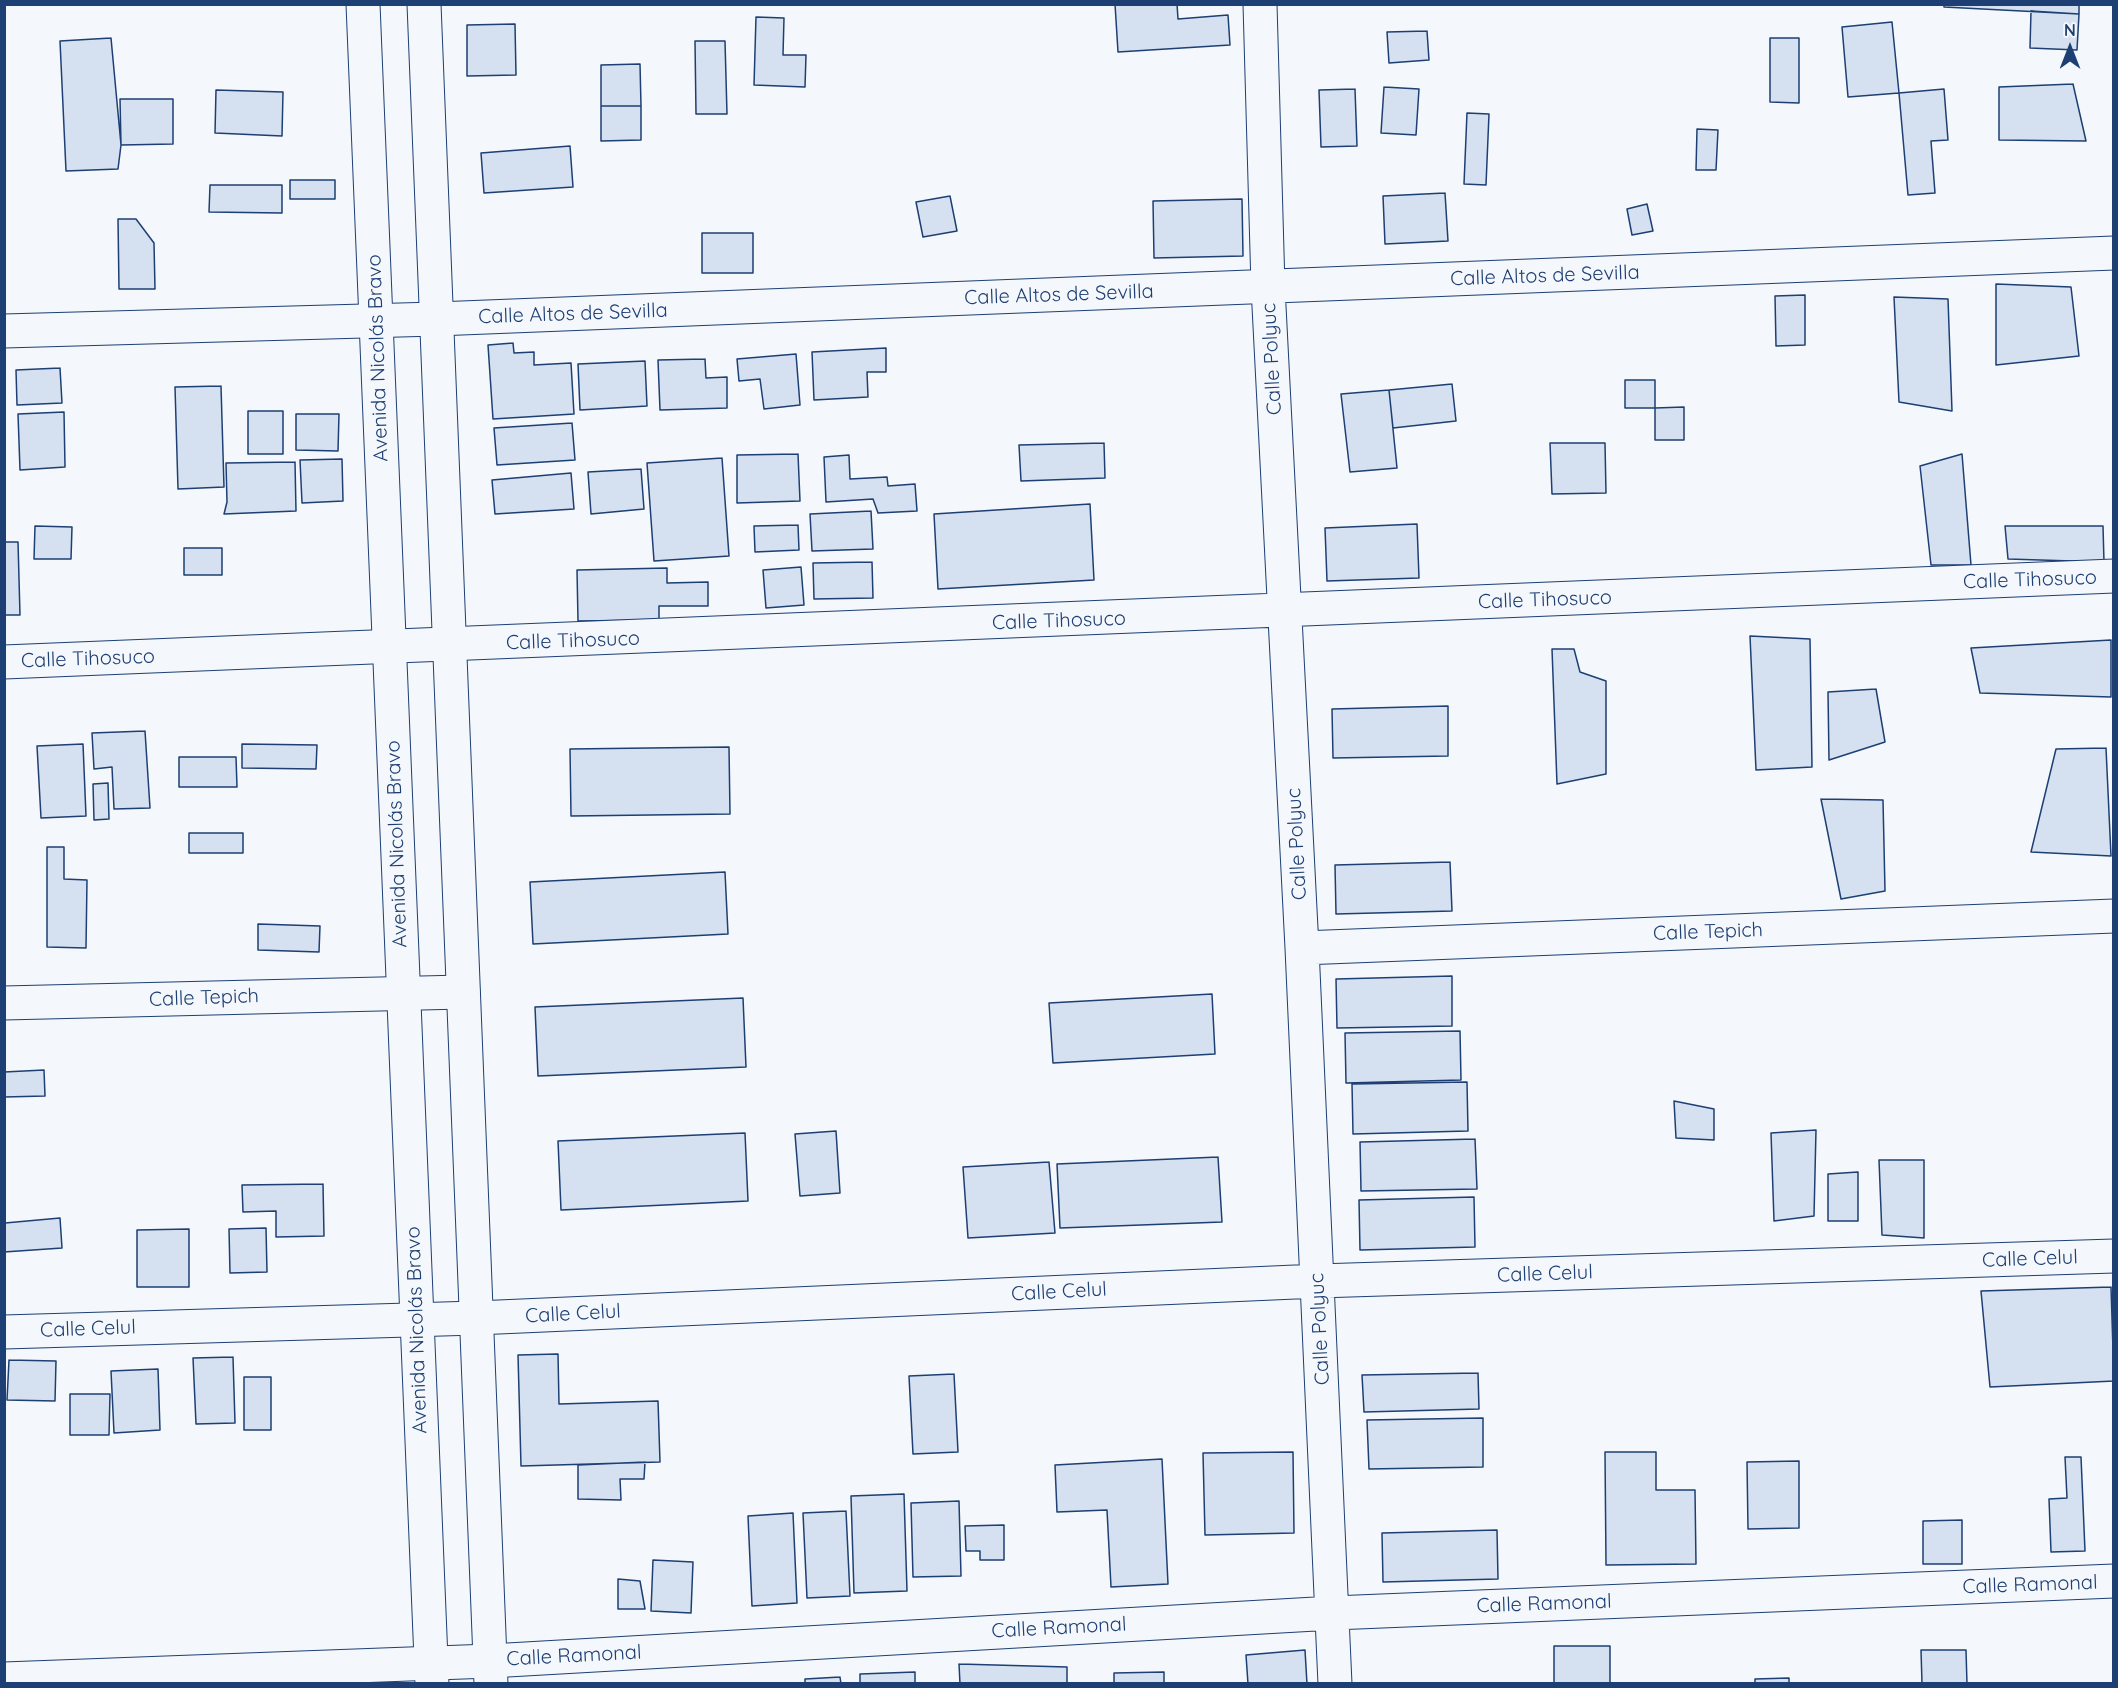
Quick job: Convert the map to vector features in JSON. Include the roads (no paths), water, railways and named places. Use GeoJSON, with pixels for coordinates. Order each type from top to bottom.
{"type":"FeatureCollection","features":[{"type":"Feature","properties":{"kind":"street","name":"Avenida Nicolás Bravo"},"geometry":{"type":"LineString","coordinates":[[363,4],[431,1673]]}},
{"type":"Feature","properties":{"kind":"street"},"geometry":{"type":"LineString","coordinates":[[424,4],[490,1672]]}},
{"type":"Feature","properties":{"kind":"street","name":"Calle Polyuc"},"geometry":{"type":"LineString","coordinates":[[1260,4],[1268,287],[1286,611],[1335,1683]]}},
{"type":"Feature","properties":{"kind":"street","name":"Calle Altos de Sevilla"},"geometry":{"type":"LineString","coordinates":[[4,331],[436,319],[2114,253]]}},
{"type":"Feature","properties":{"kind":"street","name":"Calle Tihosuco"},"geometry":{"type":"LineString","coordinates":[[4,662],[390,646],[449,646],[2114,576]]}},
{"type":"Feature","properties":{"kind":"street","name":"Calle Tepich"},"geometry":{"type":"LineString","coordinates":[[1302,948],[2114,916]]}},
{"type":"Feature","properties":{"kind":"street","name":"Calle Tepich"},"geometry":{"type":"LineString","coordinates":[[4,1003],[463,992]]}},
{"type":"Feature","properties":{"kind":"street","name":"Calle Celul"},"geometry":{"type":"LineString","coordinates":[[4,1332],[476,1318],[1318,1281],[2114,1256]]}},
{"type":"Feature","properties":{"kind":"street","name":"Calle Ramonal"},"geometry":{"type":"LineString","coordinates":[[4,1679],[490,1672],[1333,1613],[2114,1581]]}}]}
